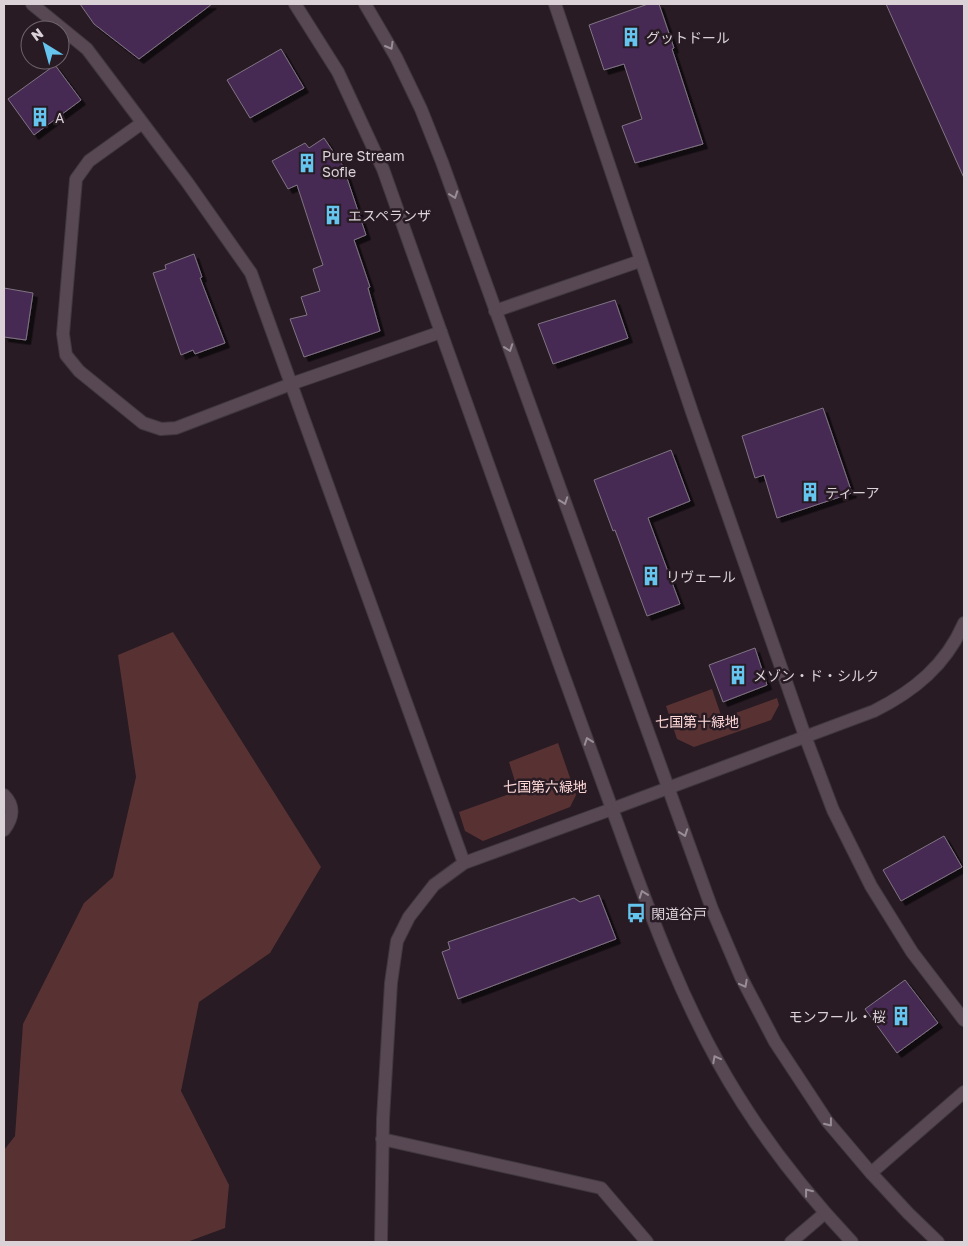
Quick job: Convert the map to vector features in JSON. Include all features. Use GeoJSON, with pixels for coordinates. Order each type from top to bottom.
{"type":"FeatureCollection","features":[{"type":"Feature","properties":{"kind":"street"},"geometry":{"type":"LineString","coordinates":[[32,4],[87,49],[252,273],[464,863]]}},
{"type":"Feature","properties":{"kind":"street"},"geometry":{"type":"LineString","coordinates":[[295,4],[338,72],[383,169],[663,947],[719,1064],[766,1138],[825,1213],[852,1242]]}},
{"type":"Feature","properties":{"kind":"street"},"geometry":{"type":"LineString","coordinates":[[365,4],[396,57],[421,109],[442,162],[712,909],[745,985],[775,1042],[827,1121],[871,1174],[938,1242]]}},
{"type":"Feature","properties":{"kind":"street"},"geometry":{"type":"LineString","coordinates":[[555,4],[640,261],[805,736],[833,810],[871,886],[912,952],[964,1020]]}},
{"type":"Feature","properties":{"kind":"street"},"geometry":{"type":"LineString","coordinates":[[142,123],[89,161],[76,179],[63,334],[66,355],[79,371],[143,423],[161,429],[176,428],[291,384],[441,332]]}},
{"type":"Feature","properties":{"kind":"street"},"geometry":{"type":"LineString","coordinates":[[495,311],[640,261]]}},
{"type":"Feature","properties":{"kind":"street"},"geometry":{"type":"LineString","coordinates":[[381,1242],[382,1139],[391,983],[397,941],[409,917],[424,896],[464,863],[874,711],[895,701],[912,689],[945,658],[964,623]]}},
{"type":"Feature","properties":{"kind":"street"},"geometry":{"type":"LineString","coordinates":[[4,794],[9,800],[12,814],[10,822],[4,830]]}},
{"type":"Feature","properties":{"kind":"street"},"geometry":{"type":"LineString","coordinates":[[871,1174],[964,1092]]}},
{"type":"Feature","properties":{"kind":"street"},"geometry":{"type":"LineString","coordinates":[[382,1139],[601,1188],[647,1242]]}},
{"type":"Feature","properties":{"kind":"street"},"geometry":{"type":"LineString","coordinates":[[791,1242],[825,1213]]}},
{"type":"Feature","properties":{"kind":"green space"},"geometry":{"type":"Polygon","coordinates":[[[173,632],[321,867],[270,953],[199,1002],[181,1091],[229,1185],[225,1228],[187,1242],[4,1242],[4,1150],[15,1136],[23,1024],[84,903],[113,877],[136,777],[118,655],[173,632]]]}},
{"type":"Feature","properties":{"kind":"green space","name":"七国第十緑地"},"geometry":{"type":"Polygon","coordinates":[[[712,689],[722,718],[777,698],[779,705],[771,720],[694,747],[677,739],[666,706],[712,689]]]}},
{"type":"Feature","properties":{"kind":"green space","name":"七国第六緑地"},"geometry":{"type":"Polygon","coordinates":[[[558,743],[576,795],[570,807],[483,841],[465,831],[459,812],[518,791],[509,762],[558,743]]]}},
{"type":"Feature","properties":{"kind":"building"},"geometry":{"type":"Polygon","coordinates":[[[80,4],[212,4],[139,59],[94,24],[80,4]]]}},
{"type":"Feature","properties":{"kind":"building"},"geometry":{"type":"Polygon","coordinates":[[[648,4],[659,4],[703,144],[635,163],[622,126],[642,119],[624,64],[604,70],[589,25],[648,4]]]}},
{"type":"Feature","properties":{"kind":"building"},"geometry":{"type":"Polygon","coordinates":[[[886,4],[964,4],[964,178],[886,4]]]}},
{"type":"Feature","properties":{"kind":"building"},"geometry":{"type":"Polygon","coordinates":[[[281,49],[304,88],[250,118],[227,80],[281,49]]]}},
{"type":"Feature","properties":{"kind":"building","name":"A"},"geometry":{"type":"Polygon","coordinates":[[[48,70],[59,70],[81,100],[34,135],[8,99],[48,70]]]}},
{"type":"Feature","properties":{"kind":"building"},"geometry":{"type":"Polygon","coordinates":[[[324,138],[343,166],[366,235],[354,240],[370,287],[368,288],[380,331],[304,357],[290,319],[307,315],[301,297],[320,291],[313,269],[323,265],[297,185],[288,189],[272,161],[305,143],[309,148],[324,138]]]}},
{"type":"Feature","properties":{"kind":"building"},"geometry":{"type":"Polygon","coordinates":[[[194,254],[202,277],[200,278],[225,343],[195,354],[193,350],[181,355],[153,273],[166,269],[165,265],[194,254]]]}},
{"type":"Feature","properties":{"kind":"building"},"geometry":{"type":"Polygon","coordinates":[[[4,288],[33,293],[26,340],[4,337],[4,288]]]}},
{"type":"Feature","properties":{"kind":"building"},"geometry":{"type":"Polygon","coordinates":[[[615,300],[628,338],[553,364],[538,324],[615,300]]]}},
{"type":"Feature","properties":{"kind":"building"},"geometry":{"type":"Polygon","coordinates":[[[823,408],[852,493],[777,518],[764,475],[755,478],[742,436],[823,408]]]}},
{"type":"Feature","properties":{"kind":"building"},"geometry":{"type":"Polygon","coordinates":[[[671,450],[690,501],[648,518],[680,604],[647,616],[594,480],[671,450]]]}},
{"type":"Feature","properties":{"kind":"building","name":"メゾン・ド・シルク"},"geometry":{"type":"Polygon","coordinates":[[[755,648],[767,685],[723,702],[709,665],[755,648]]]}},
{"type":"Feature","properties":{"kind":"building"},"geometry":{"type":"Polygon","coordinates":[[[944,836],[962,867],[901,901],[883,870],[944,836]]]}},
{"type":"Feature","properties":{"kind":"building"},"geometry":{"type":"Polygon","coordinates":[[[599,895],[616,939],[458,999],[442,952],[450,949],[448,942],[574,898],[580,902],[599,895]]]}},
{"type":"Feature","properties":{"kind":"building","name":"モンフール・桜"},"geometry":{"type":"Polygon","coordinates":[[[905,980],[938,1023],[897,1053],[865,1009],[905,980]]]}},
{"type":"Feature","properties":{"kind":"place","name":"グットドール"},"geometry":{"type":"Point","coordinates":[631,37]}},
{"type":"Feature","properties":{"kind":"place","name":"A"},"geometry":{"type":"Point","coordinates":[40,117]}},
{"type":"Feature","properties":{"kind":"place","name":"Pure Stream Sofie"},"geometry":{"type":"Point","coordinates":[307,163]}},
{"type":"Feature","properties":{"kind":"place","name":"エスペランザ"},"geometry":{"type":"Point","coordinates":[333,215]}},
{"type":"Feature","properties":{"kind":"place","name":"ティーア"},"geometry":{"type":"Point","coordinates":[810,492]}},
{"type":"Feature","properties":{"kind":"place","name":"リヴェール"},"geometry":{"type":"Point","coordinates":[651,576]}},
{"type":"Feature","properties":{"kind":"place","name":"メゾン・ド・シルク"},"geometry":{"type":"Point","coordinates":[738,675]}},
{"type":"Feature","properties":{"kind":"place","name":"閑道谷戸"},"geometry":{"type":"Point","coordinates":[636,913]}},
{"type":"Feature","properties":{"kind":"place","name":"モンフール・桜"},"geometry":{"type":"Point","coordinates":[901,1016]}}]}
